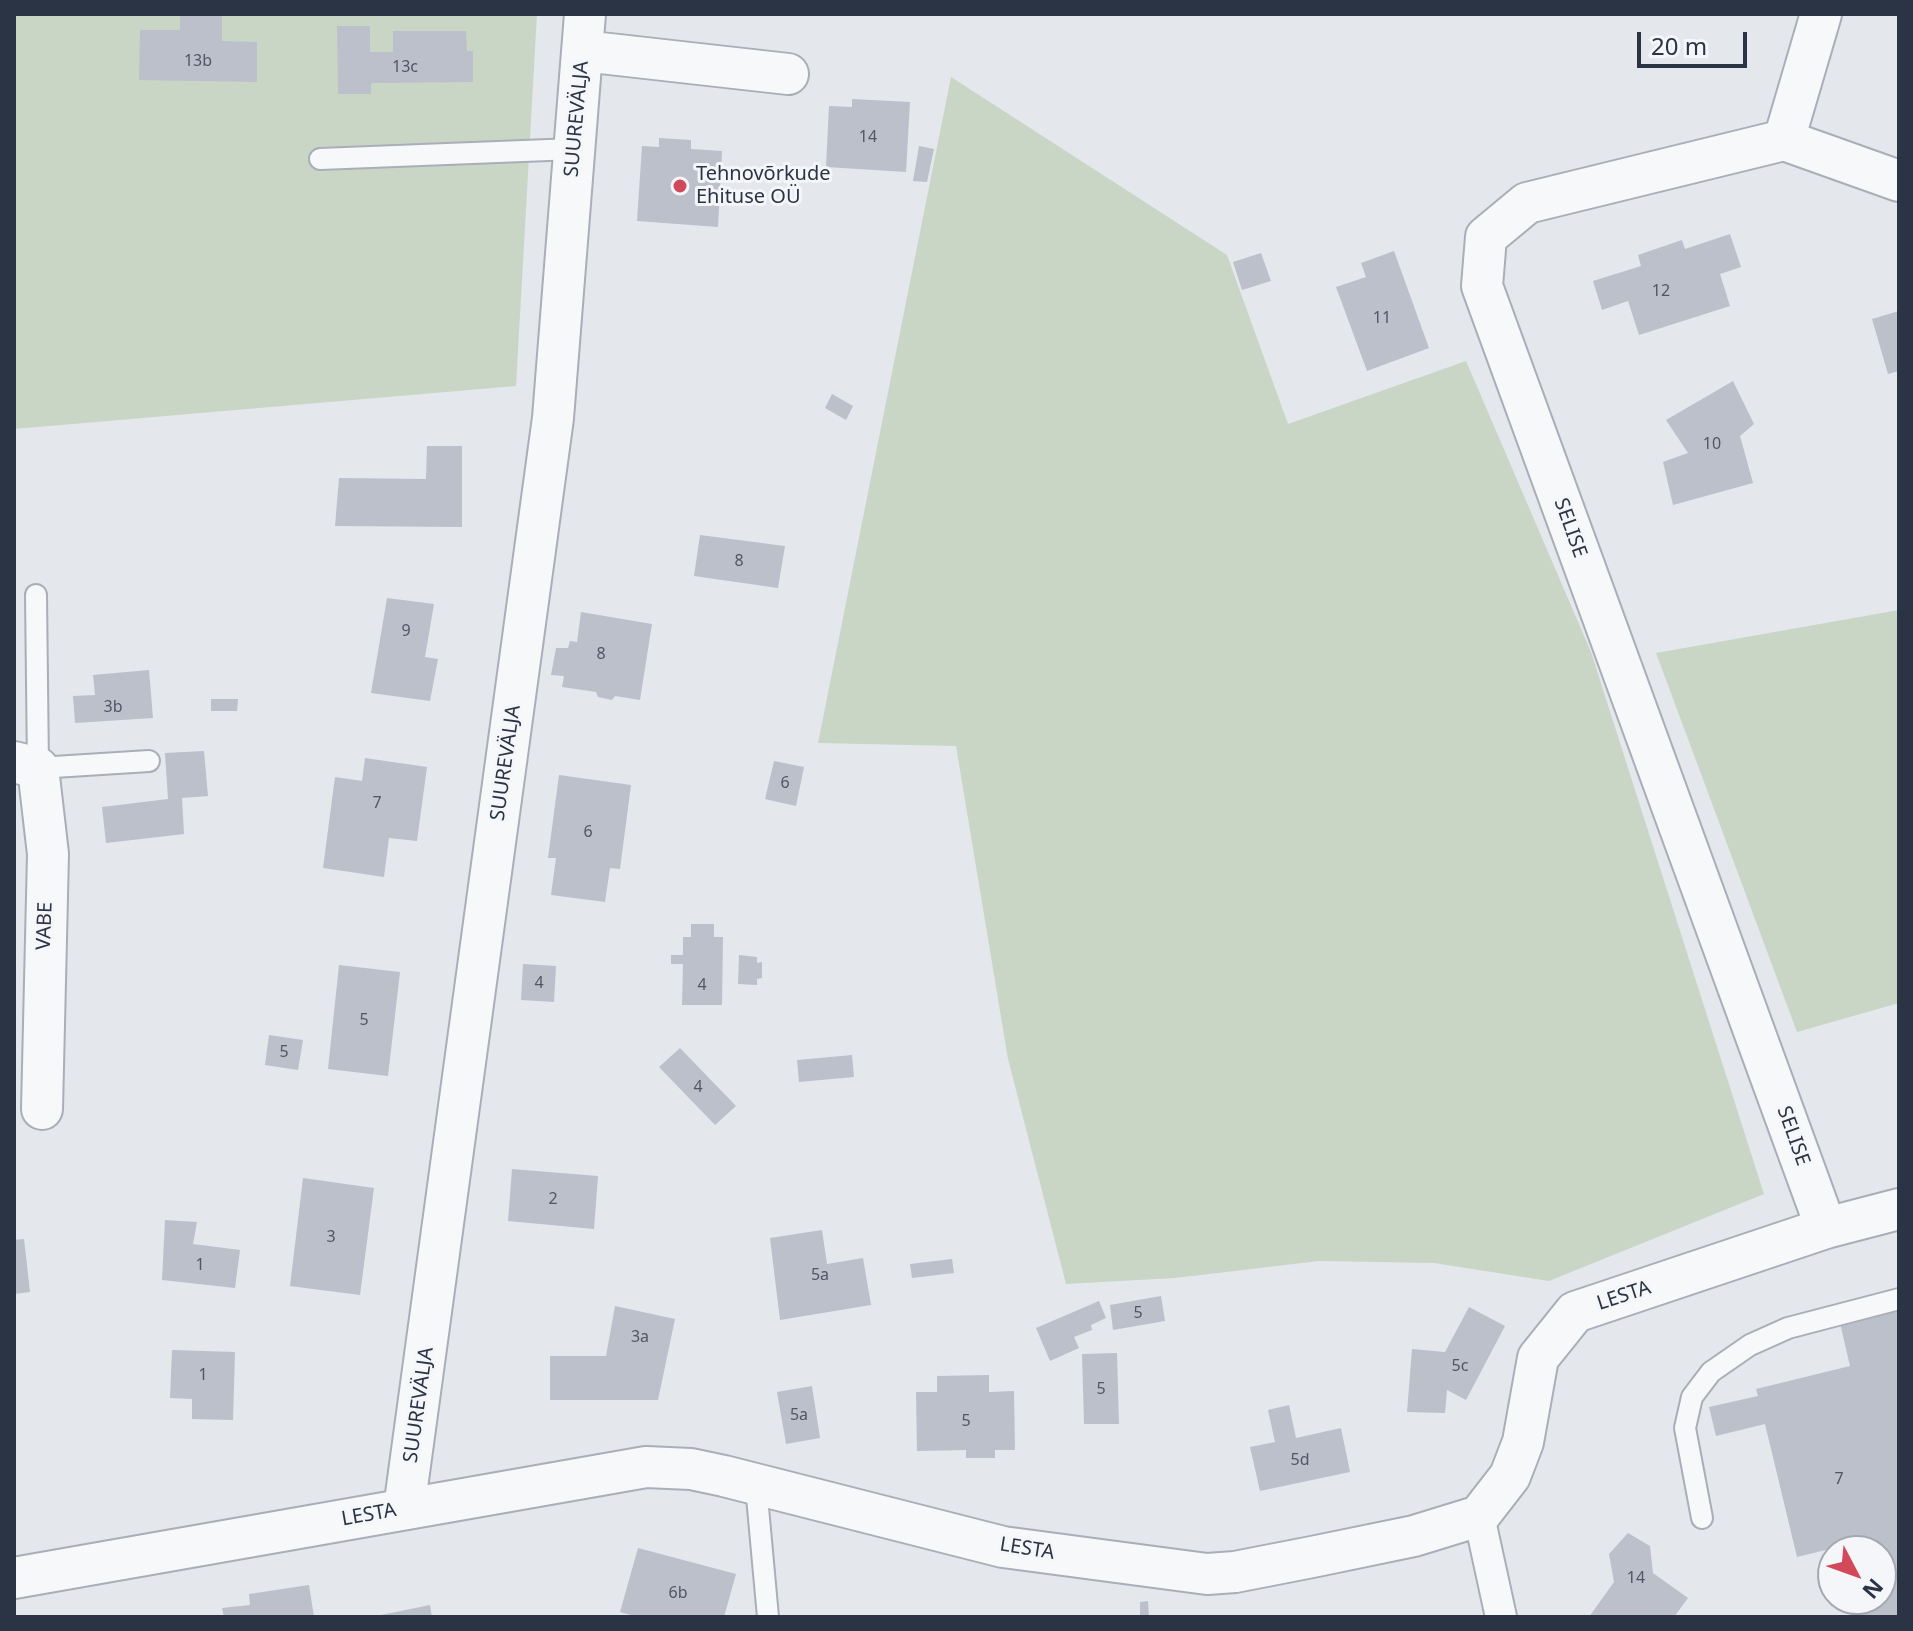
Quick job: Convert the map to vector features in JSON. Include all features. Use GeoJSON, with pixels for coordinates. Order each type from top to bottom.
{"type":"FeatureCollection","features":[{"type":"Feature","properties":{"kind":"street"},"geometry":{"type":"LineString","coordinates":[[1821,14],[1784,140],[1899,181]]}},
{"type":"Feature","properties":{"kind":"street"},"geometry":{"type":"LineString","coordinates":[[584,32],[788,74]]}},
{"type":"Feature","properties":{"kind":"street","name":"SUUREVÄLJA"},"geometry":{"type":"LineString","coordinates":[[404,1509],[553,418],[584,32]]}},
{"type":"Feature","properties":{"kind":"street","name":"SELISE"},"geometry":{"type":"LineString","coordinates":[[1784,140],[1527,203],[1486,237],[1482,286],[1826,1228]]}},
{"type":"Feature","properties":{"kind":"street","name":"VABE"},"geometry":{"type":"LineString","coordinates":[[26,765],[48,854],[42,1109]]}},
{"type":"Feature","properties":{"kind":"street","name":"LESTA"},"geometry":{"type":"LineString","coordinates":[[14,1578],[646,1467],[691,1469],[1003,1547],[1207,1574],[1235,1572],[1414,1536],[1479,1516],[1514,1465],[1523,1442],[1538,1358],[1575,1312],[1826,1228],[1899,1209]]}},
{"type":"Feature","properties":{"kind":"street"},"geometry":{"type":"LineString","coordinates":[[1479,1516],[1501,1617]]}},
{"type":"Feature","properties":{"kind":"lane"},"geometry":{"type":"LineString","coordinates":[[320,159],[574,149]]}},
{"type":"Feature","properties":{"kind":"lane"},"geometry":{"type":"LineString","coordinates":[[36,595],[26,765],[149,761]]}},
{"type":"Feature","properties":{"kind":"lane"},"geometry":{"type":"LineString","coordinates":[[1702,1518],[1685,1428],[1692,1397],[1711,1372],[1750,1345],[1788,1328],[1899,1299]]}},
{"type":"Feature","properties":{"kind":"lane"},"geometry":{"type":"LineString","coordinates":[[756,1486],[768,1617]]}},
{"type":"Feature","properties":{"kind":"green space"},"geometry":{"type":"Polygon","coordinates":[[[14,14],[537,14],[516,386],[14,429],[14,14]]]}},
{"type":"Feature","properties":{"kind":"green space"},"geometry":{"type":"Polygon","coordinates":[[[951,77],[1227,255],[1288,424],[1466,361],[1591,652],[1764,1194],[1549,1281],[1434,1263],[1319,1261],[1175,1278],[1066,1284],[1008,1059],[956,746],[818,743],[951,77]]]}},
{"type":"Feature","properties":{"kind":"green space"},"geometry":{"type":"Polygon","coordinates":[[[1899,610],[1899,1003],[1797,1032],[1656,653],[1899,610]]]}},
{"type":"Feature","properties":{"kind":"building"},"geometry":{"type":"Polygon","coordinates":[[[180,14],[222,14],[222,41],[257,42],[257,82],[139,80],[140,30],[180,30],[180,14]]]}},
{"type":"Feature","properties":{"kind":"building"},"geometry":{"type":"Polygon","coordinates":[[[337,26],[370,26],[370,52],[393,52],[393,31],[466,31],[467,51],[473,51],[473,82],[371,83],[371,94],[338,94],[337,26]]]}},
{"type":"Feature","properties":{"kind":"building"},"geometry":{"type":"Polygon","coordinates":[[[852,99],[910,102],[906,172],[826,167],[829,106],[852,107],[852,99]]]}},
{"type":"Feature","properties":{"kind":"building","name":"Tehnovõrkude Ehituse OÜ"},"geometry":{"type":"Polygon","coordinates":[[[659,138],[691,140],[691,149],[722,151],[718,227],[637,221],[642,146],[659,147],[659,138]]]}},
{"type":"Feature","properties":{"kind":"building"},"geometry":{"type":"Polygon","coordinates":[[[919,146],[934,149],[927,182],[913,181],[919,146]]]}},
{"type":"Feature","properties":{"kind":"building"},"geometry":{"type":"Polygon","coordinates":[[[1730,234],[1741,267],[1720,274],[1730,306],[1639,335],[1628,301],[1602,310],[1593,281],[1641,266],[1638,255],[1682,240],[1685,249],[1730,234]]]}},
{"type":"Feature","properties":{"kind":"building"},"geometry":{"type":"Polygon","coordinates":[[[1394,251],[1429,348],[1367,371],[1336,287],[1366,277],[1361,263],[1394,251]]]}},
{"type":"Feature","properties":{"kind":"building"},"geometry":{"type":"Polygon","coordinates":[[[1261,253],[1271,281],[1242,290],[1233,262],[1261,253]]]}},
{"type":"Feature","properties":{"kind":"building"},"geometry":{"type":"Polygon","coordinates":[[[1899,311],[1899,371],[1888,374],[1872,319],[1899,311]]]}},
{"type":"Feature","properties":{"kind":"building"},"geometry":{"type":"Polygon","coordinates":[[[1733,381],[1754,424],[1740,436],[1753,483],[1673,505],[1663,462],[1688,453],[1666,420],[1733,381]]]}},
{"type":"Feature","properties":{"kind":"building"},"geometry":{"type":"Polygon","coordinates":[[[832,394],[853,406],[846,420],[825,408],[832,394]]]}},
{"type":"Feature","properties":{"kind":"building"},"geometry":{"type":"Polygon","coordinates":[[[427,446],[462,446],[462,527],[335,526],[339,478],[426,479],[427,446]]]}},
{"type":"Feature","properties":{"kind":"building"},"geometry":{"type":"Polygon","coordinates":[[[700,535],[785,546],[778,588],[694,576],[700,535]]]}},
{"type":"Feature","properties":{"kind":"building"},"geometry":{"type":"Polygon","coordinates":[[[387,598],[434,604],[425,657],[438,659],[430,701],[371,693],[387,598]]]}},
{"type":"Feature","properties":{"kind":"building"},"geometry":{"type":"Polygon","coordinates":[[[581,612],[652,624],[640,700],[615,696],[612,700],[598,697],[596,692],[562,687],[564,676],[551,675],[556,648],[568,648],[570,641],[577,642],[581,612]]]}},
{"type":"Feature","properties":{"kind":"building"},"geometry":{"type":"Polygon","coordinates":[[[149,670],[153,718],[75,723],[73,696],[95,695],[93,675],[149,670]]]}},
{"type":"Feature","properties":{"kind":"building"},"geometry":{"type":"Polygon","coordinates":[[[211,699],[238,699],[237,711],[211,711],[211,699]]]}},
{"type":"Feature","properties":{"kind":"building"},"geometry":{"type":"Polygon","coordinates":[[[204,751],[208,796],[182,798],[184,834],[106,843],[102,807],[168,799],[165,753],[204,751]]]}},
{"type":"Feature","properties":{"kind":"building"},"geometry":{"type":"Polygon","coordinates":[[[365,758],[427,767],[417,841],[389,838],[384,877],[323,868],[335,777],[362,781],[365,758]]]}},
{"type":"Feature","properties":{"kind":"building"},"geometry":{"type":"Polygon","coordinates":[[[774,761],[804,767],[796,806],[765,799],[774,761]]]}},
{"type":"Feature","properties":{"kind":"building"},"geometry":{"type":"Polygon","coordinates":[[[559,775],[631,785],[620,869],[610,868],[605,902],[551,895],[556,858],[548,858],[559,775]]]}},
{"type":"Feature","properties":{"kind":"building"},"geometry":{"type":"Polygon","coordinates":[[[691,924],[714,924],[714,937],[723,937],[722,1005],[682,1005],[683,964],[671,964],[671,955],[683,955],[683,937],[691,937],[691,924]]]}},
{"type":"Feature","properties":{"kind":"building"},"geometry":{"type":"Polygon","coordinates":[[[739,955],[757,957],[757,963],[762,962],[762,978],[757,979],[757,985],[738,984],[739,955]]]}},
{"type":"Feature","properties":{"kind":"building"},"geometry":{"type":"Polygon","coordinates":[[[523,964],[556,966],[554,1002],[521,1000],[523,964]]]}},
{"type":"Feature","properties":{"kind":"building"},"geometry":{"type":"Polygon","coordinates":[[[339,965],[400,972],[388,1076],[328,1069],[339,965]]]}},
{"type":"Feature","properties":{"kind":"building"},"geometry":{"type":"Polygon","coordinates":[[[269,1035],[303,1040],[298,1070],[265,1065],[269,1035]]]}},
{"type":"Feature","properties":{"kind":"building"},"geometry":{"type":"Polygon","coordinates":[[[680,1048],[736,1106],[715,1125],[659,1067],[680,1048]]]}},
{"type":"Feature","properties":{"kind":"building"},"geometry":{"type":"Polygon","coordinates":[[[852,1055],[854,1077],[799,1082],[797,1060],[852,1055]]]}},
{"type":"Feature","properties":{"kind":"building"},"geometry":{"type":"Polygon","coordinates":[[[512,1169],[598,1176],[594,1229],[508,1221],[512,1169]]]}},
{"type":"Feature","properties":{"kind":"building"},"geometry":{"type":"Polygon","coordinates":[[[303,1178],[374,1188],[360,1295],[290,1286],[303,1178]]]}},
{"type":"Feature","properties":{"kind":"building"},"geometry":{"type":"Polygon","coordinates":[[[165,1220],[197,1222],[193,1244],[240,1250],[235,1288],[162,1280],[165,1220]]]}},
{"type":"Feature","properties":{"kind":"building"},"geometry":{"type":"Polygon","coordinates":[[[822,1230],[827,1264],[863,1258],[871,1305],[780,1320],[770,1238],[822,1230]]]}},
{"type":"Feature","properties":{"kind":"building"},"geometry":{"type":"Polygon","coordinates":[[[24,1239],[30,1292],[14,1294],[14,1240],[24,1239]]]}},
{"type":"Feature","properties":{"kind":"building"},"geometry":{"type":"Polygon","coordinates":[[[952,1259],[954,1273],[912,1278],[910,1264],[952,1259]]]}},
{"type":"Feature","properties":{"kind":"building"},"geometry":{"type":"Polygon","coordinates":[[[1161,1296],[1165,1321],[1113,1330],[1110,1305],[1161,1296]]]}},
{"type":"Feature","properties":{"kind":"building"},"geometry":{"type":"Polygon","coordinates":[[[1099,1301],[1106,1318],[1091,1325],[1092,1330],[1074,1337],[1079,1348],[1050,1361],[1036,1328],[1099,1301]]]}},
{"type":"Feature","properties":{"kind":"building"},"geometry":{"type":"Polygon","coordinates":[[[615,1306],[675,1319],[658,1400],[550,1400],[550,1356],[606,1356],[615,1306]]]}},
{"type":"Feature","properties":{"kind":"building"},"geometry":{"type":"Polygon","coordinates":[[[1469,1307],[1505,1326],[1466,1400],[1447,1390],[1445,1413],[1407,1412],[1412,1349],[1445,1352],[1469,1307]]]}},
{"type":"Feature","properties":{"kind":"building"},"geometry":{"type":"Polygon","coordinates":[[[1899,1309],[1899,1617],[1851,1615],[1897,1615],[1897,1535],[1817,1535],[1817,1552],[1797,1557],[1765,1424],[1716,1436],[1709,1407],[1758,1396],[1756,1389],[1850,1366],[1840,1323],[1899,1309]]]}},
{"type":"Feature","properties":{"kind":"building"},"geometry":{"type":"Polygon","coordinates":[[[172,1350],[235,1352],[233,1420],[192,1419],[192,1399],[170,1398],[172,1350]]]}},
{"type":"Feature","properties":{"kind":"building"},"geometry":{"type":"Polygon","coordinates":[[[1117,1353],[1119,1424],[1084,1424],[1082,1354],[1117,1353]]]}},
{"type":"Feature","properties":{"kind":"building"},"geometry":{"type":"Polygon","coordinates":[[[989,1375],[989,1392],[1014,1391],[1015,1450],[995,1450],[995,1458],[966,1458],[966,1450],[917,1451],[916,1392],[937,1392],[937,1376],[989,1375]]]}},
{"type":"Feature","properties":{"kind":"building"},"geometry":{"type":"Polygon","coordinates":[[[812,1386],[820,1438],[786,1444],[777,1392],[812,1386]]]}},
{"type":"Feature","properties":{"kind":"building"},"geometry":{"type":"Polygon","coordinates":[[[1289,1405],[1296,1438],[1341,1428],[1350,1472],[1260,1491],[1250,1447],[1275,1442],[1268,1410],[1289,1405]]]}},
{"type":"Feature","properties":{"kind":"building"},"geometry":{"type":"Polygon","coordinates":[[[1628,1533],[1650,1546],[1653,1573],[1688,1598],[1674,1617],[1589,1617],[1614,1582],[1609,1554],[1628,1533]]]}},
{"type":"Feature","properties":{"kind":"building"},"geometry":{"type":"Polygon","coordinates":[[[638,1548],[736,1574],[724,1617],[638,1617],[620,1612],[638,1548]]]}},
{"type":"Feature","properties":{"kind":"building"},"geometry":{"type":"Polygon","coordinates":[[[309,1585],[314,1617],[224,1617],[222,1608],[250,1605],[249,1594],[309,1585]]]}},
{"type":"Feature","properties":{"kind":"building"},"geometry":{"type":"Polygon","coordinates":[[[1148,1601],[1149,1617],[1140,1617],[1140,1602],[1148,1601]]]}},
{"type":"Feature","properties":{"kind":"building"},"geometry":{"type":"Polygon","coordinates":[[[430,1605],[432,1617],[376,1617],[376,1616],[430,1605]]]}},
{"type":"Feature","properties":{"kind":"place","name":"Tehnovõrkude Ehituse OÜ"},"geometry":{"type":"Point","coordinates":[680,186]}}]}
